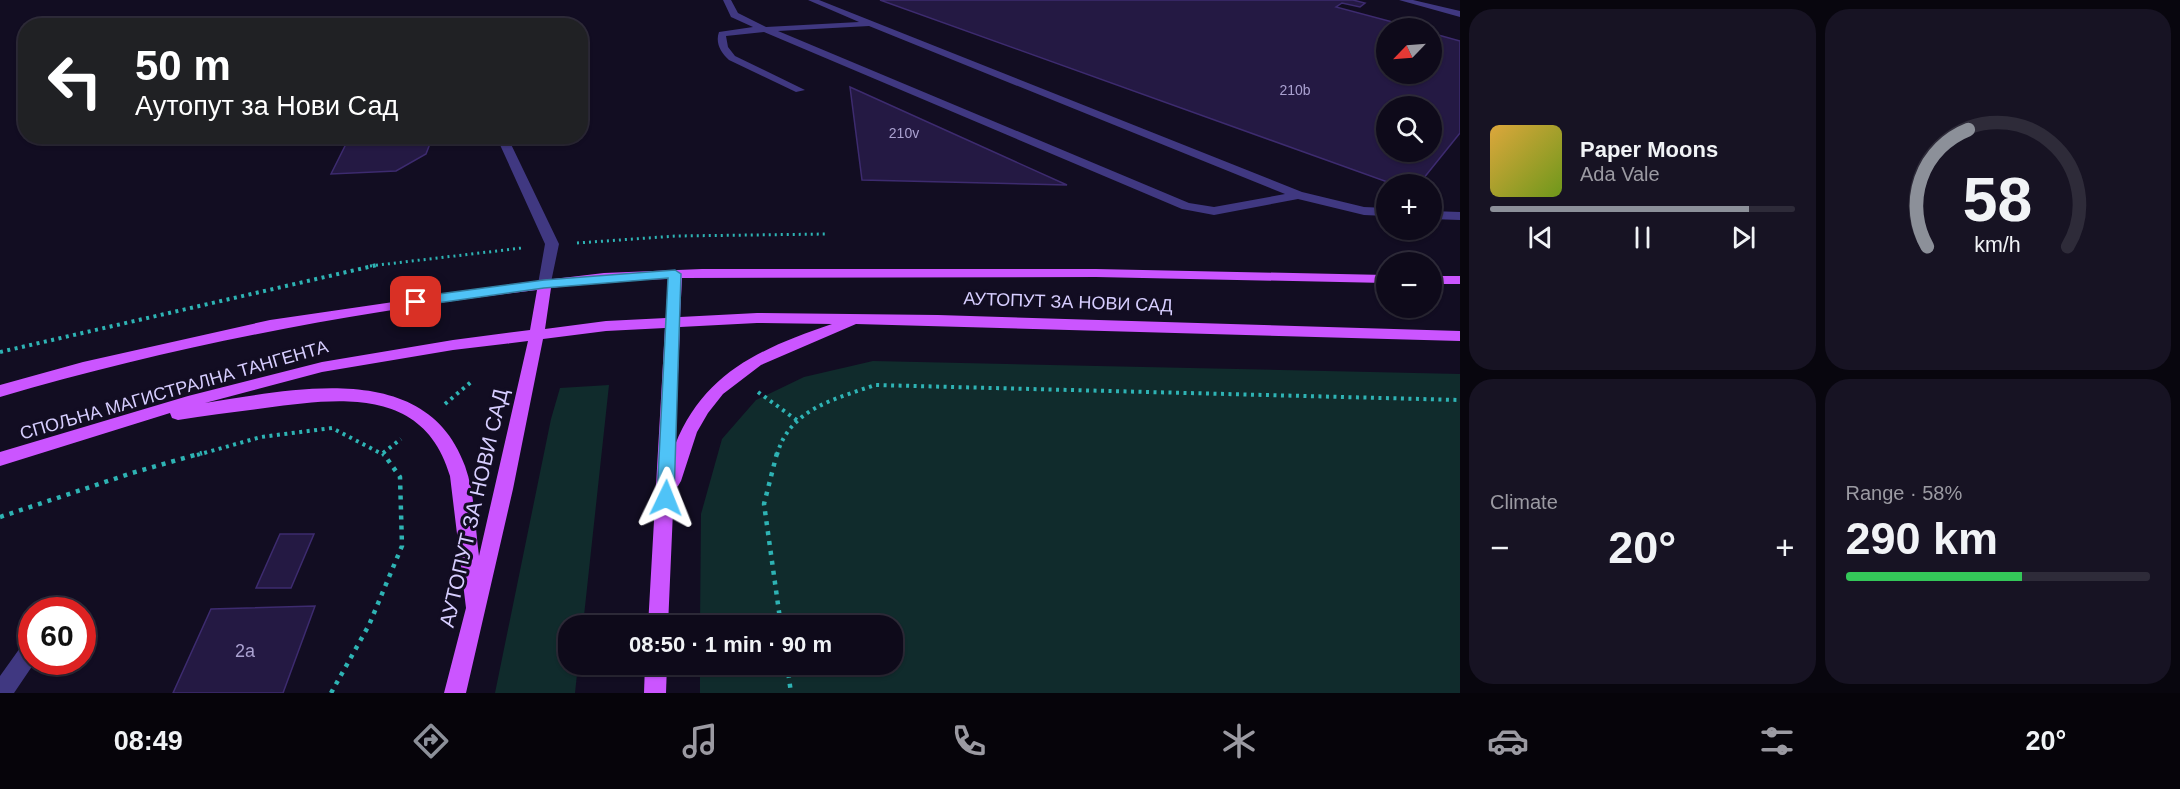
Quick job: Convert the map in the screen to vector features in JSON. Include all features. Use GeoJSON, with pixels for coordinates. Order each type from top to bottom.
{"type":"FeatureCollection","features":[{"type":"Feature","properties":{"kind":"main road","name":"АУТОПУТ ЗА НОВИ САД"},"geometry":{"type":"LineString","coordinates":[[455,693],[510,469],[537,334],[544,284],[675,274],[1096,273],[1376,279]]}},
{"type":"Feature","properties":{"kind":"main road"},"geometry":{"type":"LineString","coordinates":[[659,615],[675,274]]}},
{"type":"Feature","properties":{"kind":"main road"},"geometry":{"type":"LineString","coordinates":[[1442,280],[1460,280]]}},
{"type":"Feature","properties":{"kind":"main road","name":"СПОЉНА МАГИСТРАЛНА ТАНГЕНТА"},"geometry":{"type":"LineString","coordinates":[[0,391],[83,367],[270,325],[544,284]]}},
{"type":"Feature","properties":{"kind":"main road","name":"АУТОПУТ ЗА НОВИ САД"},"geometry":{"type":"LineString","coordinates":[[537,334],[674,321],[757,318],[950,321],[1460,336]]}},
{"type":"Feature","properties":{"kind":"main road"},"geometry":{"type":"LineString","coordinates":[[666,498],[689,432],[706,402],[733,375],[780,349],[857,320]]}},
{"type":"Feature","properties":{"kind":"main road","name":"СПОЉНА МАГИСТРАЛНА ТАНГЕНТА"},"geometry":{"type":"LineString","coordinates":[[0,459],[188,402],[311,369],[537,334]]}},
{"type":"Feature","properties":{"kind":"main road"},"geometry":{"type":"LineString","coordinates":[[108,427],[189,412],[317,394],[351,393],[384,399],[405,406],[427,418],[452,456],[462,485],[476,609]]}},
{"type":"Feature","properties":{"kind":"main road"},"geometry":{"type":"LineString","coordinates":[[655,693],[656,675]]}},
{"type":"Feature","properties":{"kind":"street"},"geometry":{"type":"LineString","coordinates":[[727,0],[734,15],[766,30],[1186,206],[1202,210],[1223,210],[1298,195]]}},
{"type":"Feature","properties":{"kind":"street"},"geometry":{"type":"LineString","coordinates":[[812,0],[1298,195],[1364,211],[1376,212]]}},
{"type":"Feature","properties":{"kind":"street"},"geometry":{"type":"LineString","coordinates":[[1403,0],[1460,14]]}},
{"type":"Feature","properties":{"kind":"street"},"geometry":{"type":"LineString","coordinates":[[800,90],[732,58],[726,52],[721,40],[722,34],[729,31],[872,24]]}},
{"type":"Feature","properties":{"kind":"street"},"geometry":{"type":"LineString","coordinates":[[505,144],[552,244],[544,284]]}},
{"type":"Feature","properties":{"kind":"street"},"geometry":{"type":"LineString","coordinates":[[1442,215],[1460,216]]}},
{"type":"Feature","properties":{"kind":"street"},"geometry":{"type":"LineString","coordinates":[[1,693],[18,668]]}},
{"type":"Feature","properties":{"kind":"path"},"geometry":{"type":"LineString","coordinates":[[0,352],[381,264],[552,244],[676,236],[828,234]]}},
{"type":"Feature","properties":{"kind":"path"},"geometry":{"type":"LineString","coordinates":[[733,375],[799,421]]}},
{"type":"Feature","properties":{"kind":"path"},"geometry":{"type":"LineString","coordinates":[[779,615],[764,504],[781,438],[814,406],[875,385],[1460,400]]}},
{"type":"Feature","properties":{"kind":"path"},"geometry":{"type":"LineString","coordinates":[[0,517],[132,473],[261,437],[332,428],[383,453],[400,477],[402,546],[369,624],[331,693]]}},
{"type":"Feature","properties":{"kind":"path"},"geometry":{"type":"LineString","coordinates":[[789,675],[791,693]]}},
{"type":"Feature","properties":{"kind":"green space"},"geometry":{"type":"Polygon","coordinates":[[[873,361],[1460,374],[1460,693],[700,693],[700,675],[903,675],[903,615],[700,615],[701,514],[722,439],[756,400],[804,377],[873,361]]]}},
{"type":"Feature","properties":{"kind":"green space"},"geometry":{"type":"Polygon","coordinates":[[[609,385],[584,615],[558,615],[558,675],[577,675],[575,693],[495,693],[551,419],[560,388],[609,385]]]}},
{"type":"Feature","properties":{"kind":"building"},"geometry":{"type":"Polygon","coordinates":[[[880,0],[1353,0],[1365,3],[1360,7],[1342,3],[1336,7],[1377,18],[1376,84],[1442,84],[1442,36],[1460,41],[1460,133],[1442,155],[1442,96],[1376,96],[1376,162],[1437,162],[1427,174],[1376,174],[1376,178],[880,0]]]}},
{"type":"Feature","properties":{"kind":"building"},"geometry":{"type":"Polygon","coordinates":[[[850,87],[1067,185],[862,180],[850,87]]]}},
{"type":"Feature","properties":{"kind":"building"},"geometry":{"type":"Polygon","coordinates":[[[346,144],[430,144],[426,154],[396,171],[331,174],[346,144]]]}},
{"type":"Feature","properties":{"kind":"building"},"geometry":{"type":"Polygon","coordinates":[[[280,534],[314,534],[291,588],[256,588],[280,534]]]}},
{"type":"Feature","properties":{"kind":"building"},"geometry":{"type":"Polygon","coordinates":[[[315,606],[283,693],[173,693],[211,609],[315,606]]]}},
{"type":"Feature","properties":{"kind":"route"},"geometry":{"type":"LineString","coordinates":[[416,302],[544,284],[675,274],[666,498]]}}]}
